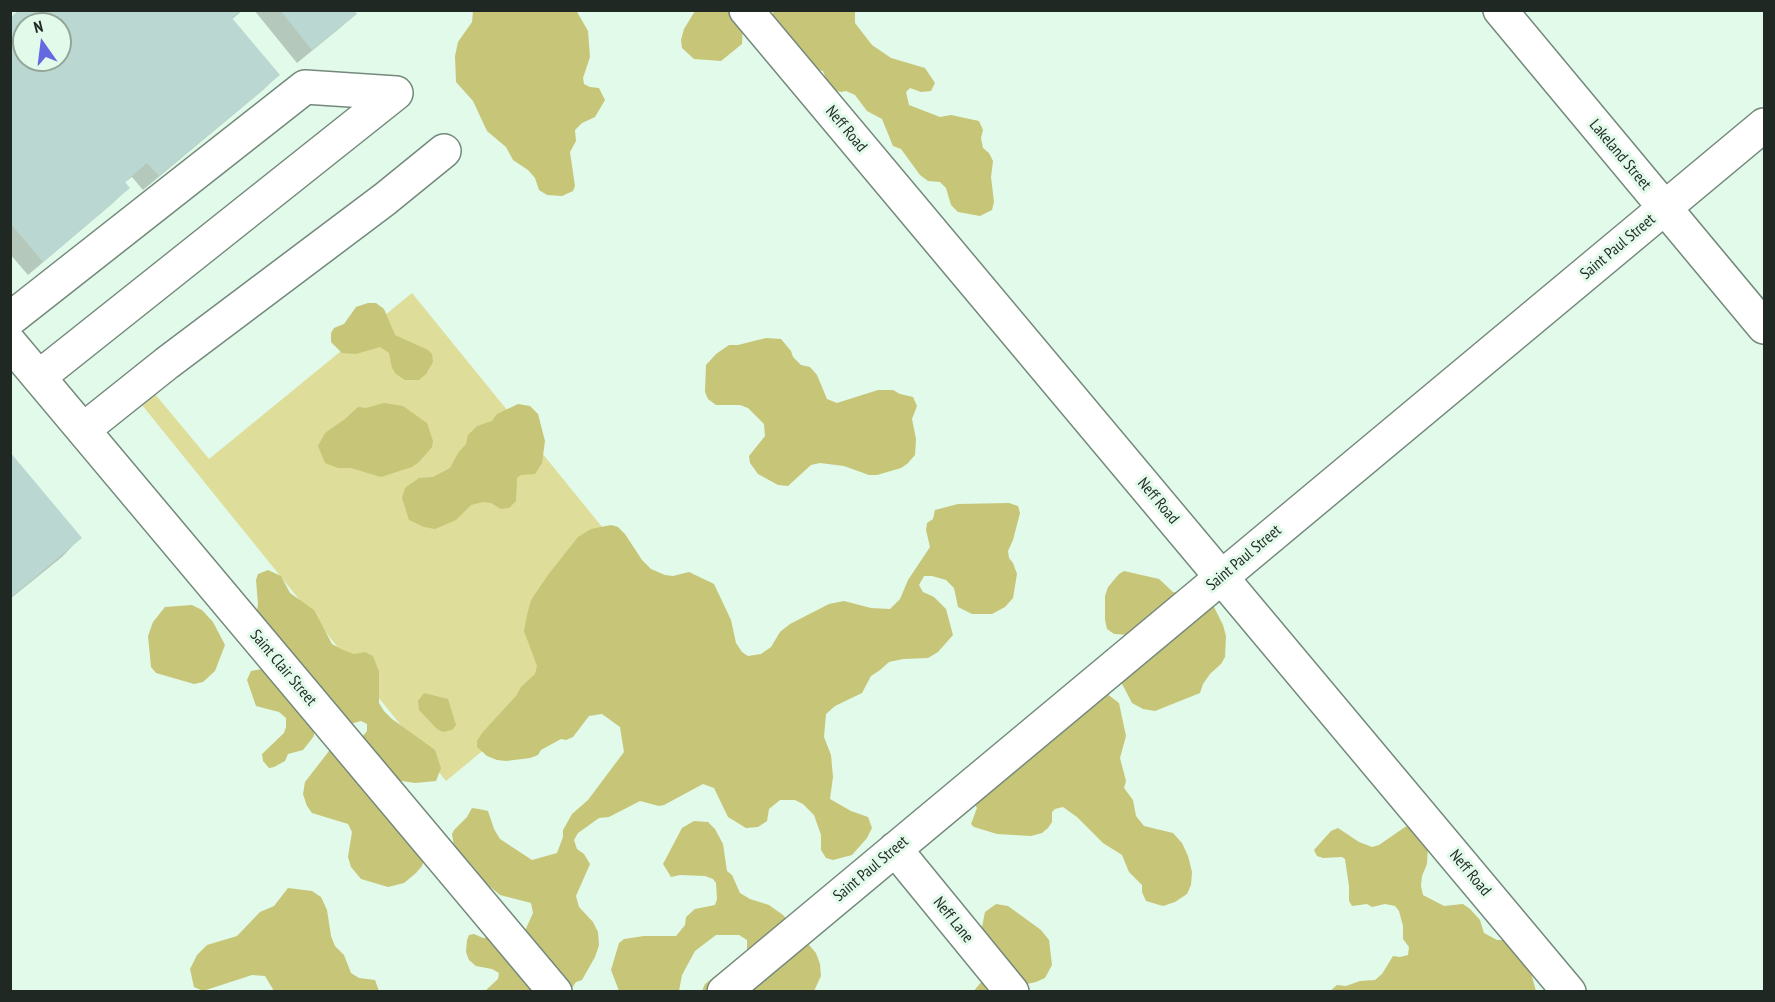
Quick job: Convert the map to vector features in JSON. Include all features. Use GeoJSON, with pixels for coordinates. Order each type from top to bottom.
{"type":"FeatureCollection","features":[{"type":"Feature","properties":{"kind":"street","name":"Neff Road"},"geometry":{"type":"LineString","coordinates":[[746,10],[1569,992]]}},
{"type":"Feature","properties":{"kind":"street","name":"Lakeland Street"},"geometry":{"type":"LineString","coordinates":[[1500,10],[1764,327]]}},
{"type":"Feature","properties":{"kind":"street"},"geometry":{"type":"LineString","coordinates":[[10,319],[305,87],[396,93],[39,377]]}},
{"type":"Feature","properties":{"kind":"street","name":"Saint Paul Street"},"geometry":{"type":"LineString","coordinates":[[724,992],[1764,125]]}},
{"type":"Feature","properties":{"kind":"street"},"geometry":{"type":"LineString","coordinates":[[83,430],[167,363],[385,199],[444,151]]}},
{"type":"Feature","properties":{"kind":"street","name":"Saint Clair Street"},"geometry":{"type":"LineString","coordinates":[[10,344],[555,992]]}},
{"type":"Feature","properties":{"kind":"street","name":"Neff Lane"},"geometry":{"type":"LineString","coordinates":[[895,849],[1012,992]]}},
{"type":"Feature","properties":{"kind":"shaded area"},"geometry":{"type":"Polygon","coordinates":[[[576,10],[588,31],[590,57],[583,78],[584,84],[599,88],[605,100],[595,117],[582,123],[575,130],[576,141],[570,152],[575,186],[573,191],[562,196],[547,195],[539,190],[535,178],[528,170],[513,160],[506,147],[487,131],[473,101],[456,82],[455,56],[458,42],[472,22],[473,11],[576,10]]]}},
{"type":"Feature","properties":{"kind":"shaded area"},"geometry":{"type":"Polygon","coordinates":[[[695,11],[731,11],[743,23],[742,44],[721,61],[694,59],[682,48],[681,40],[684,29],[695,11]]]}},
{"type":"Feature","properties":{"kind":"shaded area"},"geometry":{"type":"Polygon","coordinates":[[[774,11],[855,11],[855,23],[872,45],[891,58],[925,68],[935,83],[931,91],[921,92],[910,88],[906,92],[909,105],[940,117],[951,115],[979,121],[983,130],[981,138],[983,148],[993,161],[991,177],[994,202],[992,210],[980,216],[958,212],[951,205],[946,188],[940,182],[928,181],[920,175],[901,149],[893,146],[882,119],[867,111],[855,95],[831,89],[823,71],[806,67],[770,18],[774,11]]]}},
{"type":"Feature","properties":{"kind":"shaded area"},"geometry":{"type":"Polygon","coordinates":[[[412,293],[663,602],[446,781],[142,405],[155,394],[209,459],[412,293]]]}},
{"type":"Feature","properties":{"kind":"shaded area"},"geometry":{"type":"Polygon","coordinates":[[[376,303],[384,309],[395,335],[432,354],[433,362],[426,374],[419,380],[405,380],[396,374],[392,368],[389,353],[380,347],[356,354],[342,353],[331,342],[331,333],[334,328],[344,324],[356,307],[376,303]]]}},
{"type":"Feature","properties":{"kind":"shaded area"},"geometry":{"type":"Polygon","coordinates":[[[766,338],[781,339],[801,365],[810,367],[817,375],[827,399],[837,403],[878,390],[893,390],[913,397],[917,406],[912,419],[916,439],[915,455],[901,468],[877,475],[869,475],[844,466],[820,463],[811,465],[788,486],[778,485],[758,474],[750,463],[749,456],[765,436],[764,424],[748,408],[740,405],[716,405],[708,399],[705,392],[706,365],[729,345],[766,338]]]}},
{"type":"Feature","properties":{"kind":"shaded area"},"geometry":{"type":"Polygon","coordinates":[[[384,403],[403,406],[427,423],[433,441],[432,447],[419,462],[412,467],[381,477],[325,463],[318,446],[325,433],[358,407],[366,408],[384,403]]]}},
{"type":"Feature","properties":{"kind":"shaded area"},"geometry":{"type":"Polygon","coordinates":[[[518,404],[530,406],[538,414],[545,441],[542,463],[535,474],[521,475],[517,478],[516,501],[509,508],[501,509],[491,503],[471,505],[456,520],[435,529],[409,520],[402,498],[405,488],[419,478],[433,477],[450,468],[466,444],[468,435],[477,426],[492,421],[497,414],[518,404]]]}},
{"type":"Feature","properties":{"kind":"shaded area"},"geometry":{"type":"Polygon","coordinates":[[[1009,503],[1018,506],[1020,513],[1008,551],[1017,574],[1013,598],[1005,607],[992,614],[972,614],[958,607],[954,588],[946,580],[924,576],[919,585],[923,592],[934,597],[946,609],[953,635],[938,652],[928,658],[889,662],[871,676],[862,693],[835,706],[826,714],[824,737],[831,755],[833,777],[830,799],[851,811],[868,817],[872,828],[867,838],[852,855],[833,860],[826,858],[821,850],[821,835],[814,815],[803,804],[795,800],[780,800],[769,809],[767,821],[758,827],[746,828],[728,817],[714,788],[703,784],[664,805],[659,806],[640,801],[609,817],[599,818],[578,833],[574,840],[577,849],[584,854],[590,864],[576,896],[579,907],[593,922],[598,932],[599,945],[582,980],[576,982],[570,991],[485,991],[498,979],[499,973],[476,966],[469,960],[466,952],[469,935],[474,934],[483,938],[524,933],[533,913],[531,903],[500,895],[482,880],[454,846],[452,834],[454,830],[467,817],[472,808],[488,811],[500,839],[532,860],[557,853],[563,830],[572,814],[588,800],[624,752],[620,727],[602,714],[589,716],[573,737],[566,740],[561,739],[530,758],[497,760],[487,756],[477,747],[477,741],[482,733],[535,674],[537,666],[524,631],[531,600],[578,537],[591,529],[611,525],[618,527],[651,569],[673,576],[689,572],[714,584],[731,620],[736,643],[748,656],[761,654],[771,647],[780,632],[790,624],[829,604],[844,601],[871,608],[890,609],[900,599],[908,580],[930,547],[926,530],[927,523],[933,519],[935,510],[958,504],[1009,503]]]}},
{"type":"Feature","properties":{"kind":"shaded area"},"geometry":{"type":"Polygon","coordinates":[[[268,570],[281,576],[290,593],[314,610],[332,644],[354,654],[365,652],[373,656],[379,672],[379,703],[384,711],[435,750],[441,768],[436,781],[415,783],[402,781],[383,786],[427,852],[422,866],[404,883],[388,887],[361,879],[351,867],[348,857],[352,832],[348,824],[312,813],[303,794],[305,782],[329,751],[336,745],[358,742],[367,731],[367,724],[361,721],[339,727],[314,721],[314,736],[303,750],[288,754],[285,761],[274,767],[269,768],[263,761],[262,754],[284,733],[286,727],[286,718],[279,712],[256,706],[247,680],[251,671],[267,668],[256,616],[258,604],[256,580],[258,574],[268,570]]]}},
{"type":"Feature","properties":{"kind":"shaded area"},"geometry":{"type":"Polygon","coordinates":[[[1124,571],[1159,579],[1173,592],[1205,599],[1213,605],[1226,636],[1225,657],[1203,684],[1200,693],[1155,711],[1143,709],[1132,703],[1120,680],[1131,635],[1114,634],[1107,629],[1105,620],[1105,596],[1108,587],[1124,571]]]}},
{"type":"Feature","properties":{"kind":"shaded area"},"geometry":{"type":"Polygon","coordinates":[[[192,605],[202,610],[213,622],[225,645],[215,671],[203,682],[194,684],[156,673],[151,667],[148,636],[153,622],[165,607],[192,605]]]}},
{"type":"Feature","properties":{"kind":"shaded area"},"geometry":{"type":"Polygon","coordinates":[[[424,693],[448,699],[456,725],[452,730],[443,732],[437,729],[419,710],[418,701],[424,693]]]}},
{"type":"Feature","properties":{"kind":"shaded area"},"geometry":{"type":"Polygon","coordinates":[[[1106,693],[1119,703],[1126,736],[1120,758],[1126,781],[1124,788],[1133,800],[1136,816],[1144,826],[1173,833],[1182,843],[1188,856],[1192,872],[1191,885],[1187,894],[1163,906],[1146,901],[1142,885],[1129,872],[1122,855],[1103,843],[1077,817],[1063,807],[1052,812],[1052,822],[1048,828],[1042,833],[1031,836],[997,834],[971,824],[977,808],[965,788],[1106,693]]]}},
{"type":"Feature","properties":{"kind":"shaded area"},"geometry":{"type":"Polygon","coordinates":[[[694,821],[708,822],[715,829],[723,844],[727,871],[732,875],[740,893],[769,905],[783,915],[816,953],[821,976],[814,991],[702,991],[705,984],[747,950],[747,940],[739,935],[716,935],[695,951],[682,975],[679,991],[619,991],[611,970],[619,943],[624,939],[644,936],[676,936],[685,925],[686,917],[695,909],[715,905],[716,883],[713,879],[705,876],[671,877],[663,864],[682,828],[694,821]]]}},
{"type":"Feature","properties":{"kind":"shaded area"},"geometry":{"type":"Polygon","coordinates":[[[1414,824],[1428,844],[1427,864],[1421,886],[1423,895],[1444,906],[1463,904],[1480,920],[1484,933],[1512,944],[1526,955],[1536,991],[1330,991],[1337,985],[1346,986],[1360,981],[1375,980],[1382,974],[1393,956],[1408,955],[1409,947],[1403,939],[1403,926],[1399,911],[1395,906],[1385,904],[1372,907],[1367,904],[1352,906],[1349,901],[1345,859],[1342,857],[1323,858],[1317,856],[1314,850],[1331,831],[1338,828],[1359,842],[1372,847],[1414,824]]]}},
{"type":"Feature","properties":{"kind":"shaded area"},"geometry":{"type":"Polygon","coordinates":[[[288,888],[312,891],[321,897],[327,910],[331,936],[335,946],[344,955],[351,973],[359,978],[375,980],[379,991],[274,991],[265,976],[252,975],[203,991],[194,987],[190,969],[197,955],[207,945],[237,936],[260,912],[274,906],[288,888]]]}},
{"type":"Feature","properties":{"kind":"shaded area"},"geometry":{"type":"Polygon","coordinates":[[[996,904],[1008,906],[1041,930],[1049,940],[1052,965],[1045,978],[1018,986],[1013,991],[973,992],[986,976],[981,932],[985,912],[996,904]]]}},
{"type":"Feature","properties":{"kind":"building"},"geometry":{"type":"Polygon","coordinates":[[[19,10],[242,10],[232,18],[280,75],[159,176],[147,163],[125,182],[130,188],[43,262],[10,223],[10,18],[12,16],[12,72],[72,72],[72,12],[17,12],[19,10]]]}},
{"type":"Feature","properties":{"kind":"building"},"geometry":{"type":"Polygon","coordinates":[[[280,10],[354,10],[357,14],[312,50],[280,10]]]}},
{"type":"Feature","properties":{"kind":"building"},"geometry":{"type":"Polygon","coordinates":[[[10,452],[82,538],[10,598],[10,452]]]}}]}
